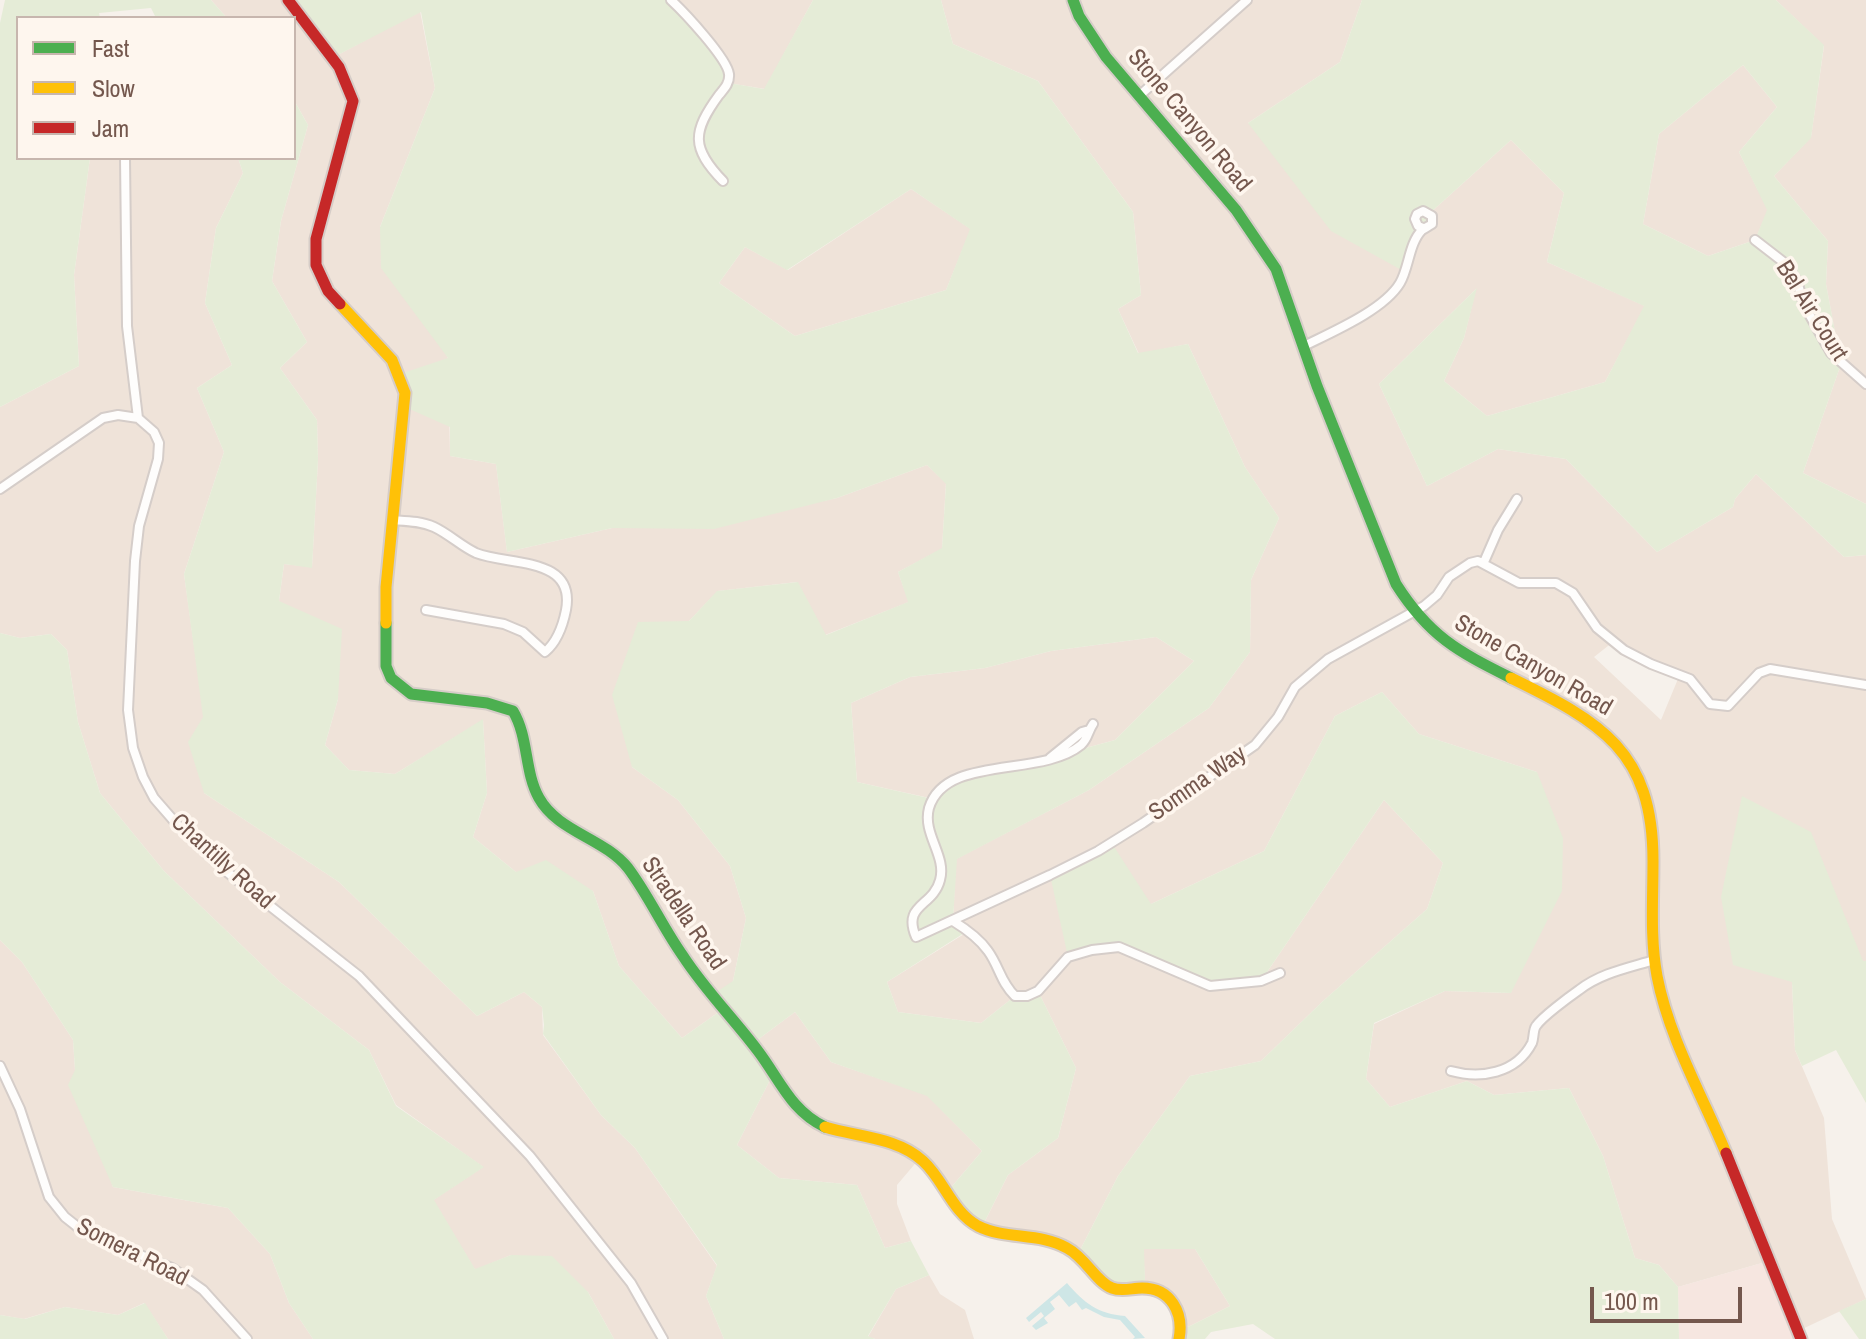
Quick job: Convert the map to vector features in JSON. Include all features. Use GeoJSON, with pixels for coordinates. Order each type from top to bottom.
{"type":"FeatureCollection","features":[{"type":"Feature","properties":{"kind":"street","name":"Stradella Road"},"geometry":{"type":"LineString","coordinates":[[288,0],[339,67],[353,101],[316,239],[316,265],[328,291],[392,360],[405,393],[386,587],[384,655],[391,678],[411,694],[487,703],[513,711],[524,730],[532,780],[546,808],[616,855],[692,972],[761,1056],[799,1111],[824,1127],[879,1140],[912,1153],[939,1178],[969,1219],[982,1227],[998,1233],[1044,1237],[1078,1254],[1100,1281],[1110,1288],[1126,1291],[1146,1288],[1167,1296],[1176,1305],[1180,1317],[1182,1330],[1179,1339]]}},
{"type":"Feature","properties":{"kind":"street"},"geometry":{"type":"LineString","coordinates":[[671,0],[722,59],[730,75],[728,83],[706,113],[698,142],[701,156],[723,181]]}},
{"type":"Feature","properties":{"kind":"street","name":"Stone Canyon Road"},"geometry":{"type":"LineString","coordinates":[[1073,0],[1090,35],[1236,210],[1276,269],[1317,386],[1381,551],[1396,584],[1414,612],[1455,649],[1595,725],[1612,738],[1632,764],[1644,789],[1651,825],[1650,919],[1654,960],[1669,1024],[1801,1339]]}},
{"type":"Feature","properties":{"kind":"street"},"geometry":{"type":"LineString","coordinates":[[1139,96],[1247,0]]}},
{"type":"Feature","properties":{"kind":"street","name":"Chantilly Road"},"geometry":{"type":"LineString","coordinates":[[125,160],[127,326],[138,418],[154,432],[159,443],[158,459],[139,526],[135,561],[128,710],[133,748],[143,777],[154,798],[181,829],[227,872],[359,976],[530,1156],[631,1283],[663,1339]]}},
{"type":"Feature","properties":{"kind":"street"},"geometry":{"type":"LineString","coordinates":[[1304,346],[1348,324],[1390,295],[1399,285],[1423,228]]}},
{"type":"Feature","properties":{"kind":"street","name":"Bel Air Court"},"geometry":{"type":"LineString","coordinates":[[1755,240],[1786,264],[1797,281],[1804,305],[1831,353],[1866,384]]}},
{"type":"Feature","properties":{"kind":"street"},"geometry":{"type":"LineString","coordinates":[[0,489],[103,418],[118,415],[138,418]]}},
{"type":"Feature","properties":{"kind":"street"},"geometry":{"type":"LineString","coordinates":[[1517,499],[1498,530],[1484,562],[1519,583],[1556,583],[1565,587],[1573,593],[1597,628],[1624,650],[1690,679],[1710,704],[1728,706],[1759,673],[1770,669],[1866,685]]}},
{"type":"Feature","properties":{"kind":"street"},"geometry":{"type":"LineString","coordinates":[[392,520],[434,527],[474,552],[490,558],[544,566],[559,577],[566,590],[567,602],[554,644],[545,652],[523,632],[504,624],[426,610]]}},
{"type":"Feature","properties":{"kind":"street","name":"Somma Way"},"geometry":{"type":"LineString","coordinates":[[1091,727],[1080,746],[1059,757],[1030,765],[971,773],[949,781],[939,789],[929,807],[927,822],[940,862],[940,882],[912,916],[910,922],[916,937],[1098,851],[1143,823],[1255,745],[1278,717],[1295,687],[1328,659],[1414,612],[1437,595],[1449,577],[1460,569],[1470,563],[1484,562]]}},
{"type":"Feature","properties":{"kind":"street"},"geometry":{"type":"LineString","coordinates":[[953,921],[969,930],[989,952],[1000,977],[1015,996],[1027,996],[1038,991],[1068,957],[1119,947],[1210,986],[1261,981],[1280,973]]}},
{"type":"Feature","properties":{"kind":"street"},"geometry":{"type":"LineString","coordinates":[[1451,1071],[1470,1076],[1500,1071],[1523,1055],[1532,1043],[1535,1026],[1581,988],[1599,977],[1654,960]]}},
{"type":"Feature","properties":{"kind":"street","name":"Somera Road"},"geometry":{"type":"LineString","coordinates":[[0,1066],[20,1109],[49,1197],[65,1217],[84,1232],[172,1268],[203,1290],[247,1339]]}},
{"type":"Feature","properties":{"kind":"shaded area"},"geometry":{"type":"Polygon","coordinates":[[[211,0],[288,0],[332,58],[420,11],[435,88],[380,227],[448,358],[450,456],[496,464],[507,552],[612,528],[658,528],[776,511],[837,498],[927,465],[946,483],[942,549],[898,572],[909,602],[825,635],[797,582],[718,591],[689,621],[632,767],[678,800],[730,866],[746,918],[733,981],[723,1009],[682,1038],[619,966],[593,891],[516,872],[473,837],[487,793],[483,720],[395,774],[349,770],[325,745],[338,699],[279,601],[284,564],[312,567],[318,460],[317,420],[280,368],[307,342],[272,281],[281,221],[308,125],[296,104],[296,16],[225,16],[211,0]]]}},
{"type":"Feature","properties":{"kind":"shaded area"},"geometry":{"type":"Polygon","coordinates":[[[671,0],[813,0],[765,89],[728,83],[671,0]]]}},
{"type":"Feature","properties":{"kind":"shaded area"},"geometry":{"type":"Polygon","coordinates":[[[941,0],[1362,0],[1340,62],[1248,123],[1430,213],[1511,140],[1564,193],[1547,262],[1645,306],[1605,382],[1487,416],[1444,381],[1464,338],[1476,289],[1379,384],[1427,486],[1498,449],[1566,459],[1657,552],[1733,507],[1735,499],[1756,474],[1844,557],[1866,555],[1866,961],[1792,982],[1795,1050],[1824,1118],[1832,1219],[1866,1299],[1798,1331],[1769,1261],[1678,1287],[1659,1265],[1635,1258],[1603,1156],[1569,1088],[1494,1095],[1467,1081],[1390,1107],[1366,1079],[1374,1024],[1445,991],[1511,993],[1537,772],[1419,734],[1382,692],[1335,716],[1264,851],[1151,904],[1119,947],[1261,981],[1384,800],[1443,863],[1427,909],[1261,1061],[1190,1076],[1118,1176],[1078,1254],[1063,1245],[982,1227],[1008,1175],[1058,1138],[1076,1068],[1038,991],[1015,996],[981,1023],[898,1012],[887,982],[969,931],[953,921],[956,859],[1089,790],[1209,708],[1250,652],[1251,580],[1279,518],[1245,467],[1188,344],[1139,354],[1118,309],[1141,295],[1133,212],[1038,81],[953,44],[941,0]],[[1613,642],[1594,657],[1661,720],[1680,674],[1613,642]]]}},
{"type":"Feature","properties":{"kind":"shaded area"},"geometry":{"type":"Polygon","coordinates":[[[1776,0],[1866,0],[1866,504],[1803,473],[1841,364],[1826,284],[1828,241],[1774,176],[1811,137],[1824,46],[1776,0]]]}},
{"type":"Feature","properties":{"kind":"shaded area"},"geometry":{"type":"Polygon","coordinates":[[[1743,65],[1777,107],[1739,152],[1768,210],[1755,240],[1708,256],[1643,224],[1659,134],[1743,65]]]}},
{"type":"Feature","properties":{"kind":"shaded area"},"geometry":{"type":"Polygon","coordinates":[[[90,160],[239,160],[243,173],[216,228],[205,303],[232,365],[197,388],[224,452],[184,574],[204,717],[204,793],[339,882],[477,1016],[524,992],[542,1007],[543,1035],[601,1115],[635,1148],[717,1266],[706,1296],[724,1339],[614,1339],[588,1292],[511,1255],[475,1270],[433,1200],[483,1167],[396,1105],[369,1050],[280,982],[164,871],[100,793],[78,722],[67,650],[51,634],[20,638],[0,633],[0,407],[79,366],[74,275],[90,160]]]}},
{"type":"Feature","properties":{"kind":"shaded area"},"geometry":{"type":"Polygon","coordinates":[[[911,189],[971,229],[946,290],[795,336],[719,283],[745,247],[788,270],[911,189]]]}},
{"type":"Feature","properties":{"kind":"shaded area"},"geometry":{"type":"Polygon","coordinates":[[[1156,637],[1194,661],[1115,740],[1049,758],[934,799],[857,782],[851,703],[910,677],[985,668],[1051,651],[1156,637]]]}},
{"type":"Feature","properties":{"kind":"shaded area"},"geometry":{"type":"Polygon","coordinates":[[[0,940],[22,962],[73,1040],[75,1070],[113,1187],[228,1208],[270,1254],[289,1303],[313,1339],[168,1339],[144,1303],[118,1315],[65,1307],[24,1319],[0,1315],[0,940]]]}},
{"type":"Feature","properties":{"kind":"shaded area"},"geometry":{"type":"Polygon","coordinates":[[[795,1012],[831,1062],[927,1095],[982,1151],[948,1191],[919,1159],[897,1185],[897,1204],[911,1241],[885,1248],[857,1185],[779,1178],[737,1145],[773,1074],[752,1044],[795,1012]]]}},
{"type":"Feature","properties":{"kind":"shaded area"},"geometry":{"type":"Polygon","coordinates":[[[1143,1249],[1195,1249],[1230,1306],[1188,1327],[1180,1302],[1171,1292],[1161,1285],[1145,1281],[1143,1249]]]}},
{"type":"Feature","properties":{"kind":"shaded area"},"geometry":{"type":"Polygon","coordinates":[[[1769,1261],[1801,1339],[1679,1339],[1678,1287],[1769,1261]]]}},
{"type":"Feature","properties":{"kind":"shaded area"},"geometry":{"type":"Polygon","coordinates":[[[929,1275],[940,1294],[965,1310],[974,1339],[868,1337],[896,1289],[929,1275]]]}},
{"type":"Feature","properties":{"kind":"green space"},"geometry":{"type":"Polygon","coordinates":[[[5,0],[211,0],[225,16],[155,16],[151,8],[99,13],[100,16],[16,16],[16,160],[90,160],[74,275],[79,366],[0,407],[0,23],[5,0]]]}},
{"type":"Feature","properties":{"kind":"green space"},"geometry":{"type":"Polygon","coordinates":[[[288,0],[671,0],[722,59],[729,83],[764,89],[813,0],[941,0],[953,44],[1038,81],[1133,212],[1141,295],[1118,309],[1138,353],[1188,344],[1245,467],[1279,518],[1251,580],[1250,652],[1209,708],[1089,790],[957,859],[953,920],[969,930],[887,982],[898,1012],[981,1023],[1015,996],[1038,991],[1076,1068],[1058,1138],[1008,1175],[982,1227],[948,1191],[982,1151],[927,1096],[831,1062],[795,1012],[752,1044],[773,1074],[737,1145],[779,1178],[857,1185],[885,1248],[911,1241],[929,1275],[896,1289],[868,1336],[875,1339],[724,1339],[706,1296],[717,1265],[635,1148],[601,1115],[543,1034],[542,1007],[524,992],[477,1016],[339,882],[204,793],[188,742],[203,717],[184,574],[224,452],[197,388],[232,365],[205,303],[216,228],[243,173],[239,160],[296,160],[296,104],[308,125],[281,221],[272,281],[307,342],[280,368],[317,420],[318,460],[312,568],[284,564],[279,601],[342,629],[338,699],[325,745],[349,770],[395,774],[483,719],[487,793],[473,837],[516,872],[546,860],[593,891],[619,966],[682,1038],[723,1009],[712,995],[733,981],[746,918],[730,866],[678,800],[632,767],[612,695],[638,622],[689,621],[717,591],[798,582],[826,635],[908,602],[898,572],[942,548],[946,484],[927,465],[837,498],[714,529],[612,528],[507,552],[496,464],[450,456],[450,427],[405,407],[400,374],[448,358],[381,268],[380,227],[435,88],[421,12],[332,58],[288,0]],[[911,189],[787,270],[745,247],[719,283],[795,336],[946,290],[970,229],[911,189]],[[1156,637],[1051,651],[985,668],[910,677],[851,703],[857,782],[933,799],[949,781],[1115,740],[1194,661],[1156,637]]]}},
{"type":"Feature","properties":{"kind":"green space"},"geometry":{"type":"Polygon","coordinates":[[[1362,0],[1776,0],[1824,45],[1811,138],[1774,176],[1828,241],[1826,284],[1841,364],[1803,473],[1866,504],[1866,555],[1844,557],[1756,474],[1735,499],[1733,507],[1657,552],[1566,459],[1498,449],[1427,486],[1379,384],[1477,288],[1464,338],[1444,381],[1487,416],[1605,382],[1644,306],[1547,262],[1564,193],[1511,140],[1430,213],[1432,217],[1423,229],[1405,272],[1331,231],[1248,123],[1340,62],[1362,0]],[[1743,65],[1659,134],[1643,224],[1708,256],[1755,240],[1767,210],[1739,152],[1777,107],[1743,65]]]}},
{"type":"Feature","properties":{"kind":"green space"},"geometry":{"type":"Polygon","coordinates":[[[0,633],[20,638],[51,634],[67,650],[78,722],[100,793],[164,871],[280,982],[369,1050],[396,1106],[484,1167],[434,1200],[475,1269],[511,1255],[552,1256],[588,1292],[614,1339],[313,1339],[289,1303],[270,1254],[228,1208],[113,1187],[68,1085],[75,1070],[73,1040],[22,962],[0,940],[0,633]]]}},
{"type":"Feature","properties":{"kind":"green space"},"geometry":{"type":"Polygon","coordinates":[[[1382,692],[1419,734],[1537,772],[1563,838],[1562,891],[1511,993],[1445,991],[1374,1023],[1366,1079],[1390,1107],[1467,1081],[1494,1095],[1569,1088],[1603,1156],[1635,1258],[1659,1265],[1678,1287],[1679,1339],[1275,1339],[1253,1324],[1211,1332],[1205,1339],[1185,1339],[1188,1327],[1230,1306],[1195,1249],[1144,1249],[1145,1281],[1110,1288],[1078,1254],[1118,1176],[1190,1076],[1261,1061],[1427,909],[1443,863],[1384,800],[1261,981],[1210,986],[1119,947],[1068,957],[1050,875],[1111,842],[1151,904],[1264,851],[1335,716],[1382,692]]]}},
{"type":"Feature","properties":{"kind":"green space"},"geometry":{"type":"Polygon","coordinates":[[[1742,796],[1811,832],[1863,961],[1866,961],[1866,1103],[1836,1050],[1802,1066],[1795,1050],[1792,982],[1733,965],[1721,897],[1742,796]]]}},
{"type":"Feature","properties":{"kind":"green space"},"geometry":{"type":"Polygon","coordinates":[[[1866,1299],[1866,1339],[1859,1339],[1839,1311],[1866,1299]]]}},
{"type":"Feature","properties":{"kind":"green space"},"geometry":{"type":"Polygon","coordinates":[[[145,1303],[168,1339],[0,1339],[0,1315],[25,1319],[65,1307],[118,1315],[145,1303]]]}},
{"type":"Feature","properties":{"kind":"water"},"geometry":{"type":"Polygon","coordinates":[[[1067,1283],[1092,1306],[1125,1316],[1145,1338],[1133,1339],[1135,1337],[1120,1320],[1104,1317],[1086,1308],[1082,1310],[1076,1302],[1069,1307],[1059,1295],[1050,1302],[1055,1309],[1044,1318],[1048,1323],[1036,1330],[1032,1326],[1044,1316],[1041,1312],[1029,1322],[1026,1318],[1067,1283]]]}},
{"type":"Feature","properties":{"kind":"traffic: fast"},"geometry":{"type":"LineString","coordinates":[[1073,0],[1079,16],[1106,57],[1236,210],[1276,269],[1317,386],[1396,584],[1420,617],[1446,640],[1511,678]]}},
{"type":"Feature","properties":{"kind":"traffic: fast"},"geometry":{"type":"LineString","coordinates":[[386,623],[386,666],[391,678],[411,694],[487,703],[513,711],[522,732],[534,788],[547,810],[607,849],[628,868],[701,981],[758,1051],[795,1104],[825,1127]]}},
{"type":"Feature","properties":{"kind":"traffic: slow"},"geometry":{"type":"LineString","coordinates":[[340,304],[392,360],[405,393],[386,587],[386,623]]}},
{"type":"Feature","properties":{"kind":"traffic: slow"},"geometry":{"type":"LineString","coordinates":[[1511,678],[1595,726],[1616,745],[1632,766],[1651,823],[1653,947],[1662,999],[1678,1044],[1726,1153]]}},
{"type":"Feature","properties":{"kind":"traffic: slow"},"geometry":{"type":"LineString","coordinates":[[825,1127],[889,1142],[913,1153],[930,1169],[961,1213],[978,1226],[1067,1248],[1112,1288],[1142,1288],[1161,1292],[1177,1311],[1179,1339]]}},
{"type":"Feature","properties":{"kind":"traffic: jam"},"geometry":{"type":"LineString","coordinates":[[288,0],[339,67],[353,101],[316,239],[316,265],[328,291],[340,304]]}},
{"type":"Feature","properties":{"kind":"traffic: jam"},"geometry":{"type":"LineString","coordinates":[[1726,1153],[1801,1339]]}}]}
